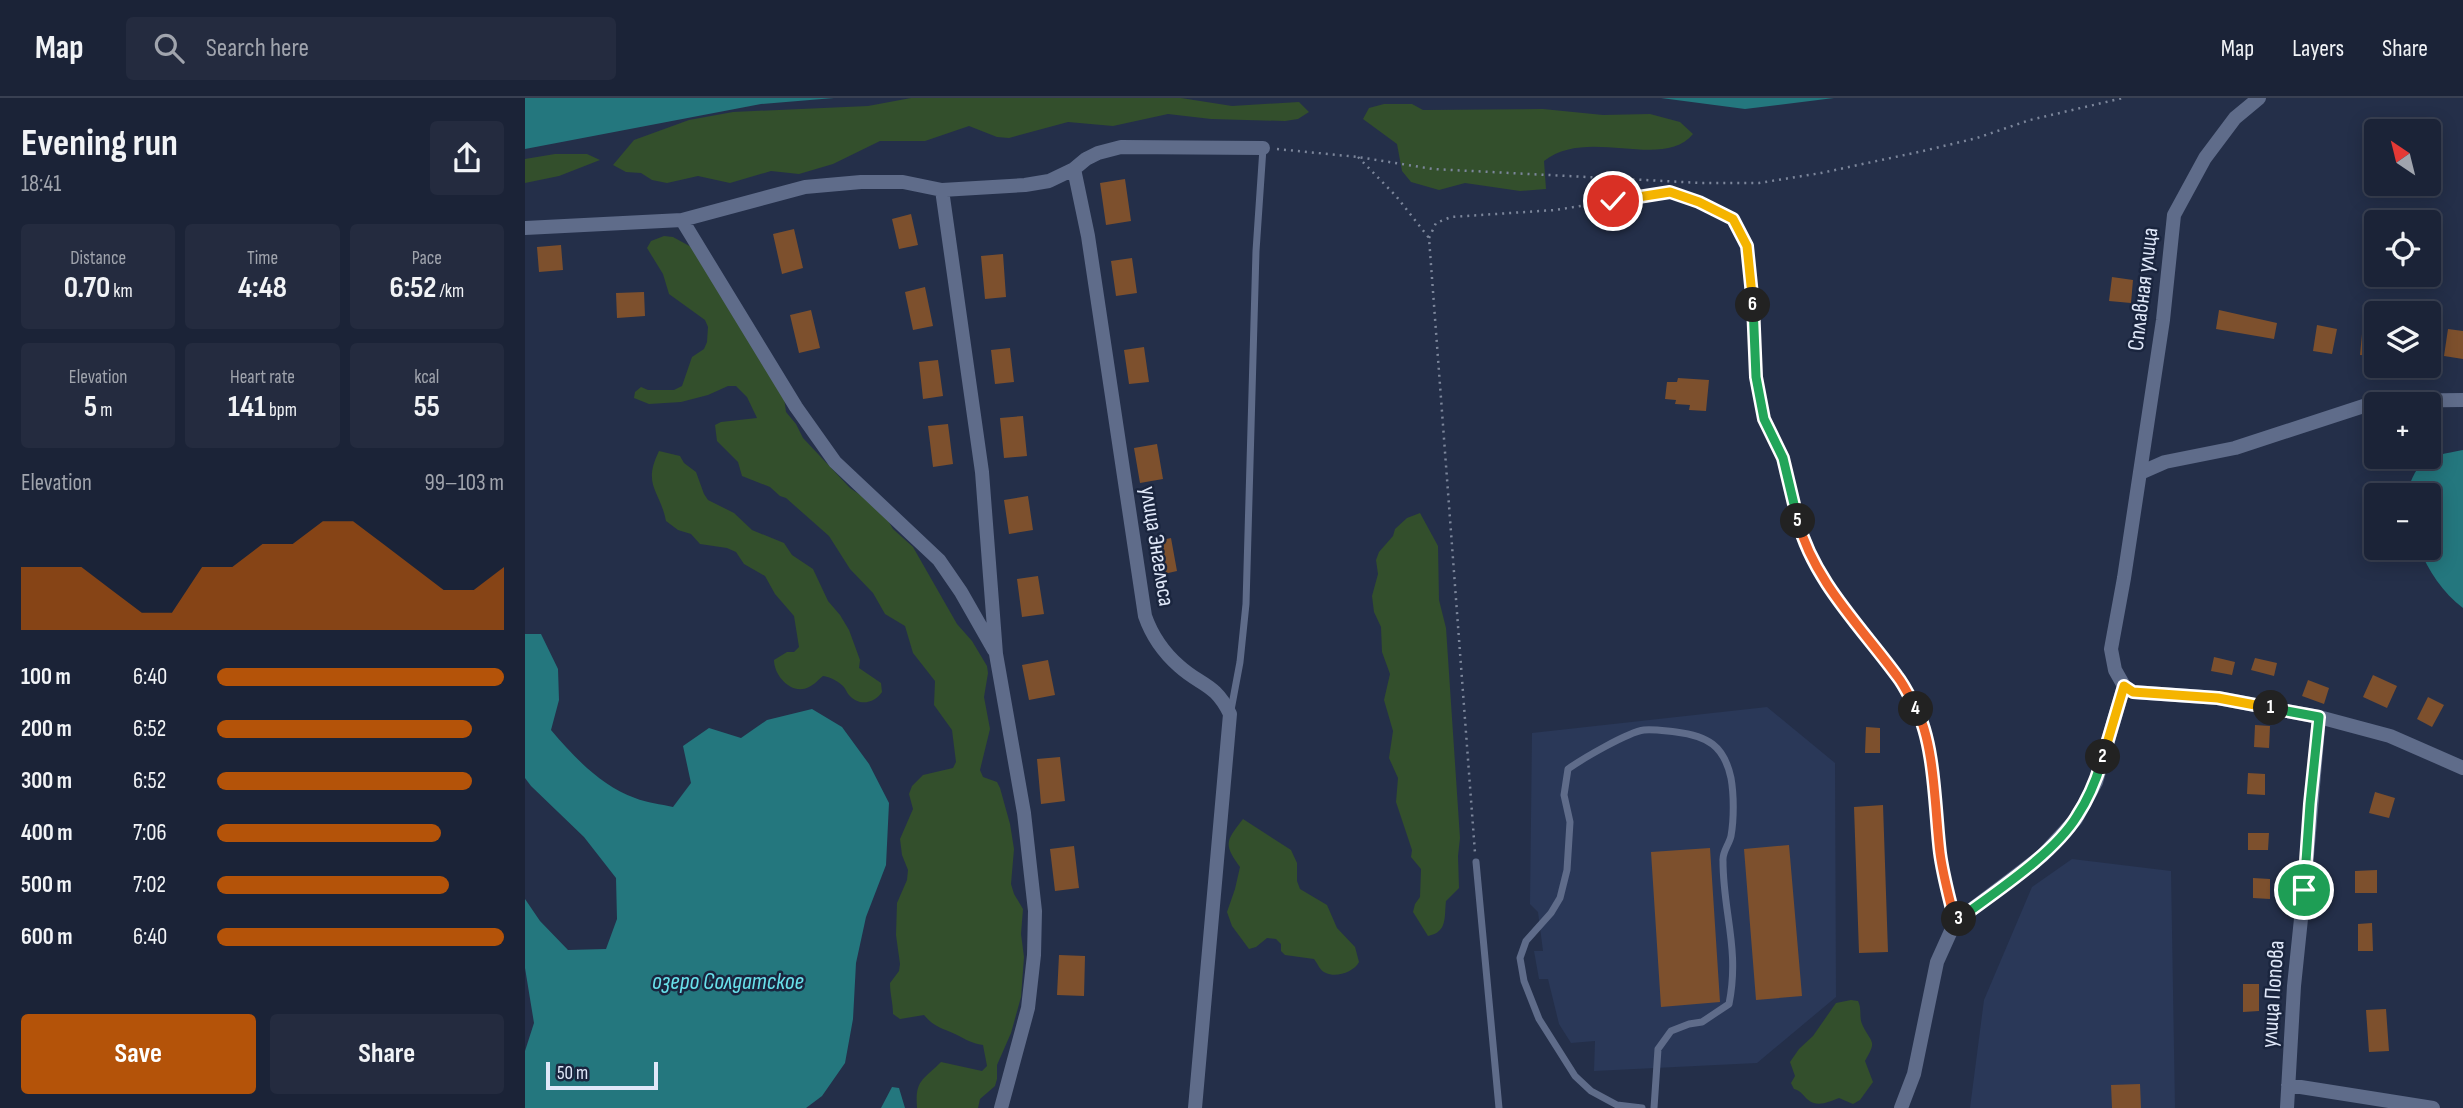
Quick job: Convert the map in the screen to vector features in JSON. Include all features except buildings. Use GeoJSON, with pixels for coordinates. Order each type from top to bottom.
{"type":"FeatureCollection","features":[{"type":"Feature","properties":{"kind":"street","name":"Сплавная улица"},"geometry":{"type":"LineString","coordinates":[[2124,686],[2115,670],[2111,649],[2163,320],[2174,215],[2204,158],[2235,118],[2259,98]]}},
{"type":"Feature","properties":{"kind":"street"},"geometry":{"type":"LineString","coordinates":[[525,228],[682,220],[805,187],[861,182],[903,182],[942,190],[1025,185],[1049,181],[1098,153],[1121,147],[1263,148]]}},
{"type":"Feature","properties":{"kind":"street","name":"улица Энгельса"},"geometry":{"type":"LineString","coordinates":[[1074,169],[1088,236],[1145,616],[1160,646],[1180,667],[1214,689],[1230,714]]}},
{"type":"Feature","properties":{"kind":"street"},"geometry":{"type":"LineString","coordinates":[[942,190],[982,472],[996,654],[1024,813],[1035,911],[1034,955],[1028,1008],[1001,1108]]}},
{"type":"Feature","properties":{"kind":"street"},"geometry":{"type":"LineString","coordinates":[[682,220],[796,407],[827,451],[835,462],[939,560],[961,592],[996,654]]}},
{"type":"Feature","properties":{"kind":"street"},"geometry":{"type":"LineString","coordinates":[[2140,473],[2165,462],[2235,448],[2379,401],[2463,400]]}},
{"type":"Feature","properties":{"kind":"street"},"geometry":{"type":"LineString","coordinates":[[1901,1108],[1914,1073],[1937,962],[1955,922],[2042,856],[2076,818],[2096,782],[2124,686],[2133,692],[2218,698],[2319,717],[2390,736],[2463,768]]}},
{"type":"Feature","properties":{"kind":"street"},"geometry":{"type":"LineString","coordinates":[[1195,1108],[1230,714]]}},
{"type":"Feature","properties":{"kind":"street","name":"улица Попова"},"geometry":{"type":"LineString","coordinates":[[2287,1108],[2294,986],[2319,717]]}},
{"type":"Feature","properties":{"kind":"street"},"geometry":{"type":"LineString","coordinates":[[2288,1085],[2433,1108]]}},
{"type":"Feature","properties":{"kind":"lane"},"geometry":{"type":"LineString","coordinates":[[1230,714],[1240,662],[1246,604],[1257,251],[1263,148]]}},
{"type":"Feature","properties":{"kind":"lane"},"geometry":{"type":"LineString","coordinates":[[1642,1108],[1617,1105],[1591,1091],[1575,1076],[1539,1019],[1524,981],[1520,958],[1526,940],[1551,913],[1560,898],[1567,870],[1570,822],[1564,795],[1568,769],[1587,755],[1642,730],[1695,734],[1710,741],[1725,756],[1731,780],[1732,807],[1731,836],[1722,858],[1734,957],[1729,1004],[1702,1023],[1689,1024],[1671,1031],[1664,1040],[1658,1049],[1654,1108]]}},
{"type":"Feature","properties":{"kind":"lane"},"geometry":{"type":"LineString","coordinates":[[1476,862],[1499,1108]]}},
{"type":"Feature","properties":{"kind":"path"},"geometry":{"type":"LineString","coordinates":[[1263,148],[1358,157],[1433,169],[1702,183],[1759,183],[1923,151],[1977,138],[2030,120],[2123,98]]}},
{"type":"Feature","properties":{"kind":"path"},"geometry":{"type":"LineString","coordinates":[[1358,157],[1396,196],[1429,238]]}},
{"type":"Feature","properties":{"kind":"path"},"geometry":{"type":"LineString","coordinates":[[1476,862],[1429,238],[1436,223],[1451,217],[1555,211],[1670,192],[1699,202],[1733,219],[1747,246],[1753,289],[1756,377],[1764,419],[1783,458],[1800,528],[1817,566],[1855,622],[1899,678],[1921,717],[1931,764],[1940,856],[1955,922]]}},
{"type":"Feature","properties":{"kind":"shaded area"},"geometry":{"type":"Polygon","coordinates":[[[911,98],[1181,98],[1232,106],[1299,102],[1309,112],[1298,119],[1285,121],[1211,119],[1168,114],[1113,126],[1068,122],[1009,138],[997,137],[969,126],[925,141],[880,141],[833,164],[799,174],[771,171],[730,183],[698,176],[667,183],[652,180],[641,173],[626,172],[613,165],[634,140],[689,120],[733,112],[868,106],[911,98]]]}},
{"type":"Feature","properties":{"kind":"shaded area"},"geometry":{"type":"Polygon","coordinates":[[[1384,104],[1412,104],[1423,110],[1543,109],[1603,115],[1650,114],[1680,122],[1693,134],[1680,144],[1663,149],[1581,147],[1562,151],[1544,161],[1546,189],[1520,191],[1465,183],[1439,190],[1411,182],[1402,171],[1397,144],[1363,119],[1369,108],[1384,104]]]}},
{"type":"Feature","properties":{"kind":"shaded area"},"geometry":{"type":"Polygon","coordinates":[[[555,154],[587,154],[600,160],[559,176],[525,183],[525,159],[555,154]]]}},
{"type":"Feature","properties":{"kind":"shaded area"},"geometry":{"type":"Polygon","coordinates":[[[664,236],[673,237],[693,248],[783,390],[786,412],[803,438],[850,488],[881,509],[893,529],[913,547],[957,624],[972,641],[987,666],[984,697],[990,729],[980,770],[983,777],[997,782],[1010,824],[1014,849],[1011,884],[1023,909],[1021,934],[1024,957],[1021,997],[1011,1033],[997,1065],[995,1086],[980,1099],[978,1108],[917,1108],[917,1092],[921,1082],[941,1062],[982,1071],[987,1066],[983,1045],[938,1027],[924,1015],[900,1019],[893,1014],[890,991],[890,983],[899,971],[900,964],[896,935],[897,903],[907,880],[908,870],[900,839],[913,809],[909,794],[912,786],[923,775],[953,768],[956,762],[952,730],[934,705],[935,681],[913,653],[905,626],[885,614],[873,593],[850,569],[829,536],[786,498],[770,487],[742,476],[738,462],[717,441],[715,425],[757,418],[747,397],[736,386],[728,386],[681,402],[649,404],[634,398],[635,392],[641,387],[648,390],[674,390],[682,386],[692,357],[704,349],[707,342],[708,327],[705,320],[669,294],[663,274],[647,248],[651,241],[664,236]]]}},
{"type":"Feature","properties":{"kind":"shaded area"},"geometry":{"type":"Polygon","coordinates":[[[659,451],[680,456],[684,463],[696,472],[708,500],[734,513],[752,530],[784,543],[792,555],[813,569],[828,601],[849,630],[860,660],[859,668],[881,683],[882,692],[879,696],[867,702],[857,701],[839,682],[823,676],[803,689],[790,687],[785,683],[777,672],[774,660],[787,652],[794,652],[799,647],[794,616],[775,594],[765,576],[744,564],[736,552],[700,544],[691,534],[678,530],[666,521],[652,480],[659,451]]]}},
{"type":"Feature","properties":{"kind":"shaded area"},"geometry":{"type":"Polygon","coordinates":[[[1420,513],[1438,546],[1439,600],[1446,628],[1460,838],[1459,888],[1446,901],[1442,927],[1428,936],[1413,912],[1420,897],[1421,869],[1411,857],[1412,850],[1396,802],[1398,778],[1389,758],[1393,731],[1384,700],[1390,674],[1382,652],[1381,627],[1374,612],[1372,596],[1378,574],[1376,560],[1379,552],[1393,536],[1395,529],[1407,518],[1420,513]]]}},
{"type":"Feature","properties":{"kind":"shaded area"},"geometry":{"type":"Polygon","coordinates":[[[1767,707],[1835,763],[1836,997],[1757,1063],[1594,1071],[1595,1041],[1571,1043],[1559,1024],[1548,979],[1539,979],[1534,951],[1543,951],[1538,912],[1530,904],[1532,733],[1767,707]]]}},
{"type":"Feature","properties":{"kind":"shaded area"},"geometry":{"type":"Polygon","coordinates":[[[1243,819],[1291,850],[1297,863],[1300,889],[1327,905],[1337,928],[1355,947],[1359,962],[1353,969],[1340,974],[1326,973],[1314,959],[1285,955],[1276,939],[1267,938],[1249,949],[1232,926],[1227,912],[1240,867],[1231,853],[1229,843],[1243,819]]]}},
{"type":"Feature","properties":{"kind":"shaded area"},"geometry":{"type":"Polygon","coordinates":[[[2072,859],[2171,871],[2175,1108],[1970,1108],[1984,1000],[2032,887],[2072,859]]]}},
{"type":"Feature","properties":{"kind":"shaded area"},"geometry":{"type":"Polygon","coordinates":[[[1858,1001],[1862,1024],[1872,1042],[1865,1061],[1873,1082],[1860,1100],[1853,1104],[1839,1098],[1823,1103],[1811,1102],[1794,1089],[1791,1083],[1795,1076],[1790,1062],[1813,1036],[1836,1003],[1858,1001]]]}},
{"type":"Feature","properties":{"kind":"water"},"geometry":{"type":"Polygon","coordinates":[[[525,98],[834,98],[761,104],[525,149],[525,98]]]}},
{"type":"Feature","properties":{"kind":"water"},"geometry":{"type":"Polygon","coordinates":[[[1661,98],[1834,98],[1745,109],[1661,98]]]}},
{"type":"Feature","properties":{"kind":"water"},"geometry":{"type":"Polygon","coordinates":[[[2463,450],[2463,608],[2437,581],[2425,560],[2441,560],[2441,483],[2410,483],[2418,469],[2441,469],[2441,455],[2463,450]]]}},
{"type":"Feature","properties":{"kind":"water","name":"озеро Солдатское"},"geometry":{"type":"Polygon","coordinates":[[[525,634],[541,634],[558,669],[559,700],[551,730],[600,778],[635,798],[673,807],[691,783],[683,746],[709,728],[741,738],[767,720],[812,709],[842,727],[869,764],[889,803],[886,865],[866,917],[856,963],[853,1019],[845,1063],[822,1096],[806,1108],[525,1108],[525,1051],[534,1023],[525,968],[525,899],[540,921],[568,950],[606,949],[617,919],[616,878],[584,837],[525,778],[525,634]]]}},
{"type":"Feature","properties":{"kind":"water"},"geometry":{"type":"Polygon","coordinates":[[[892,1087],[899,1088],[905,1108],[881,1108],[892,1087]]]}},
{"type":"Feature","properties":{"kind":"route"},"geometry":{"type":"LineString","coordinates":[[1613,201],[1670,192],[1699,202],[1733,219],[1747,246],[1753,289],[1756,377],[1764,419],[1783,458],[1800,528],[1817,566],[1855,622],[1899,678],[1921,717],[1931,764],[1940,856],[1955,922],[2042,856],[2076,818],[2096,782],[2124,686],[2133,692],[2218,698],[2319,717],[2304,890]]}}]}
